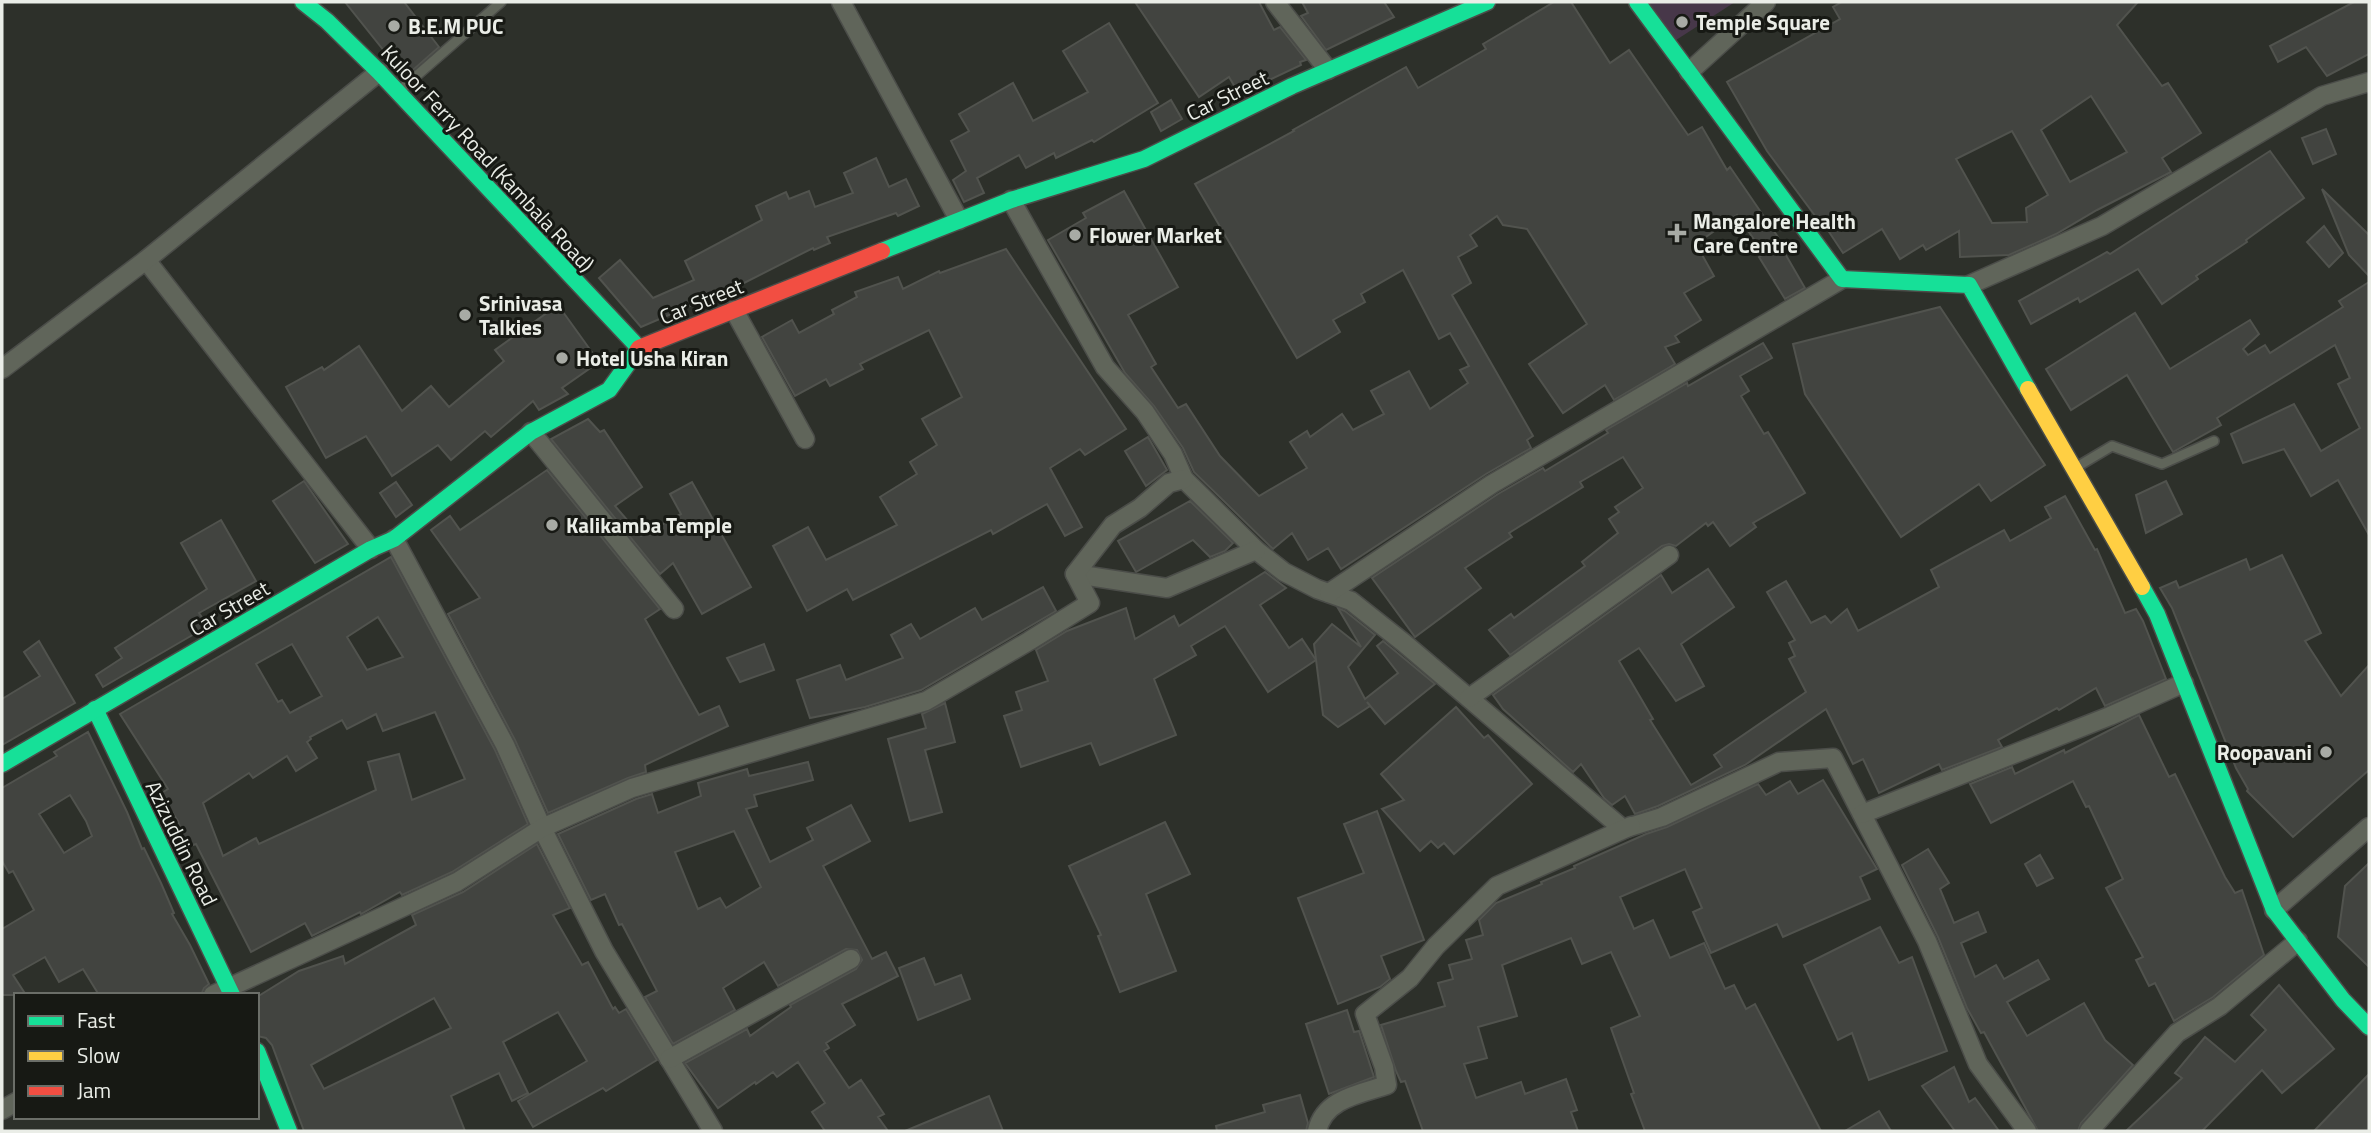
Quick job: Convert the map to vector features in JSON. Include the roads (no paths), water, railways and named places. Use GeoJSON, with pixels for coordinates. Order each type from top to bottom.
{"type":"FeatureCollection","features":[{"type":"Feature","properties":{"kind":"street","name":"Kuloor Ferry Road (Kambala Road)"},"geometry":{"type":"LineString","coordinates":[[303,2],[327,21],[379,72],[639,348]]}},
{"type":"Feature","properties":{"kind":"street"},"geometry":{"type":"LineString","coordinates":[[841,2],[959,220]]}},
{"type":"Feature","properties":{"kind":"street"},"geometry":{"type":"LineString","coordinates":[[1275,2],[1328,70]]}},
{"type":"Feature","properties":{"kind":"street","name":"Car Street"},"geometry":{"type":"LineString","coordinates":[[2,764],[371,549],[394,539],[531,432],[609,390],[639,348],[1011,200],[1144,159],[1328,70],[1487,2]]}},
{"type":"Feature","properties":{"kind":"street"},"geometry":{"type":"LineString","coordinates":[[1637,2],[1842,279]]}},
{"type":"Feature","properties":{"kind":"street"},"geometry":{"type":"LineString","coordinates":[[1689,72],[1756,5]]}},
{"type":"Feature","properties":{"kind":"street"},"geometry":{"type":"LineString","coordinates":[[2,369],[146,260],[379,72]]}},
{"type":"Feature","properties":{"kind":"street"},"geometry":{"type":"LineString","coordinates":[[1329,593],[1492,484],[1842,279],[1969,285],[2102,226],[2322,96],[2369,82]]}},
{"type":"Feature","properties":{"kind":"street"},"geometry":{"type":"LineString","coordinates":[[1011,200],[1105,367],[1145,412],[1173,454],[1184,479],[1256,550],[1284,572],[1351,601],[1623,829],[1662,817],[1779,762],[1833,758],[1927,941],[1978,1064],[2027,1131]]}},
{"type":"Feature","properties":{"kind":"street"},"geometry":{"type":"LineString","coordinates":[[146,260],[371,549]]}},
{"type":"Feature","properties":{"kind":"street"},"geometry":{"type":"LineString","coordinates":[[1969,285],[2157,614],[2274,910],[2343,1000],[2369,1027]]}},
{"type":"Feature","properties":{"kind":"street"},"geometry":{"type":"LineString","coordinates":[[734,310],[805,439]]}},
{"type":"Feature","properties":{"kind":"street"},"geometry":{"type":"LineString","coordinates":[[531,432],[674,609]]}},
{"type":"Feature","properties":{"kind":"street"},"geometry":{"type":"LineString","coordinates":[[1075,574],[1113,525],[1140,509],[1169,483],[1184,479]]}},
{"type":"Feature","properties":{"kind":"street"},"geometry":{"type":"LineString","coordinates":[[394,539],[505,746],[542,828],[604,951],[713,1131]]}},
{"type":"Feature","properties":{"kind":"street"},"geometry":{"type":"LineString","coordinates":[[1075,574],[1167,588],[1256,550]]}},
{"type":"Feature","properties":{"kind":"street"},"geometry":{"type":"LineString","coordinates":[[1469,698],[1669,555]]}},
{"type":"Feature","properties":{"kind":"street"},"geometry":{"type":"LineString","coordinates":[[224,992],[457,882],[542,828],[632,788],[926,701],[1090,603],[1075,574]]}},
{"type":"Feature","properties":{"kind":"street"},"geometry":{"type":"LineString","coordinates":[[1351,601],[1352,580]]}},
{"type":"Feature","properties":{"kind":"street"},"geometry":{"type":"LineString","coordinates":[[1862,814],[2109,716],[2184,683]]}},
{"type":"Feature","properties":{"kind":"street","name":"Azizuddin Road"},"geometry":{"type":"LineString","coordinates":[[95,709],[224,992]]}},
{"type":"Feature","properties":{"kind":"street"},"geometry":{"type":"LineString","coordinates":[[1317,1131],[1320,1117],[1342,1099],[1387,1085],[1384,1067],[1364,1013],[1410,978],[1436,946],[1497,886],[1631,826]]}},
{"type":"Feature","properties":{"kind":"street"},"geometry":{"type":"LineString","coordinates":[[2274,910],[2369,827]]}},
{"type":"Feature","properties":{"kind":"street"},"geometry":{"type":"LineString","coordinates":[[2089,1131],[2177,1034],[2220,1006],[2298,941]]}},
{"type":"Feature","properties":{"kind":"street"},"geometry":{"type":"LineString","coordinates":[[669,1059],[851,959]]}},
{"type":"Feature","properties":{"kind":"street"},"geometry":{"type":"LineString","coordinates":[[259,1056],[289,1131]]}},
{"type":"Feature","properties":{"kind":"lane"},"geometry":{"type":"LineString","coordinates":[[398,92],[500,2]]}},
{"type":"Feature","properties":{"kind":"lane"},"geometry":{"type":"LineString","coordinates":[[2073,469],[2112,446],[2162,464],[2214,441]]}},
{"type":"Feature","properties":{"kind":"place","name":"Temple Square"},"geometry":{"type":"Point","coordinates":[1682,22]}},
{"type":"Feature","properties":{"kind":"place","name":"B.E.M PUC"},"geometry":{"type":"Point","coordinates":[394,26]}},
{"type":"Feature","properties":{"kind":"place","name":"Mangalore Health Care Centre"},"geometry":{"type":"Point","coordinates":[1677,233]}},
{"type":"Feature","properties":{"kind":"place","name":"Flower Market"},"geometry":{"type":"Point","coordinates":[1075,235]}},
{"type":"Feature","properties":{"kind":"place","name":"Srinivasa Talkies"},"geometry":{"type":"Point","coordinates":[465,315]}},
{"type":"Feature","properties":{"kind":"place","name":"Hotel Usha Kiran"},"geometry":{"type":"Point","coordinates":[562,358]}},
{"type":"Feature","properties":{"kind":"place","name":"Kalikamba Temple"},"geometry":{"type":"Point","coordinates":[552,525]}},
{"type":"Feature","properties":{"kind":"place","name":"Roopavani"},"geometry":{"type":"Point","coordinates":[2326,752]}}]}
